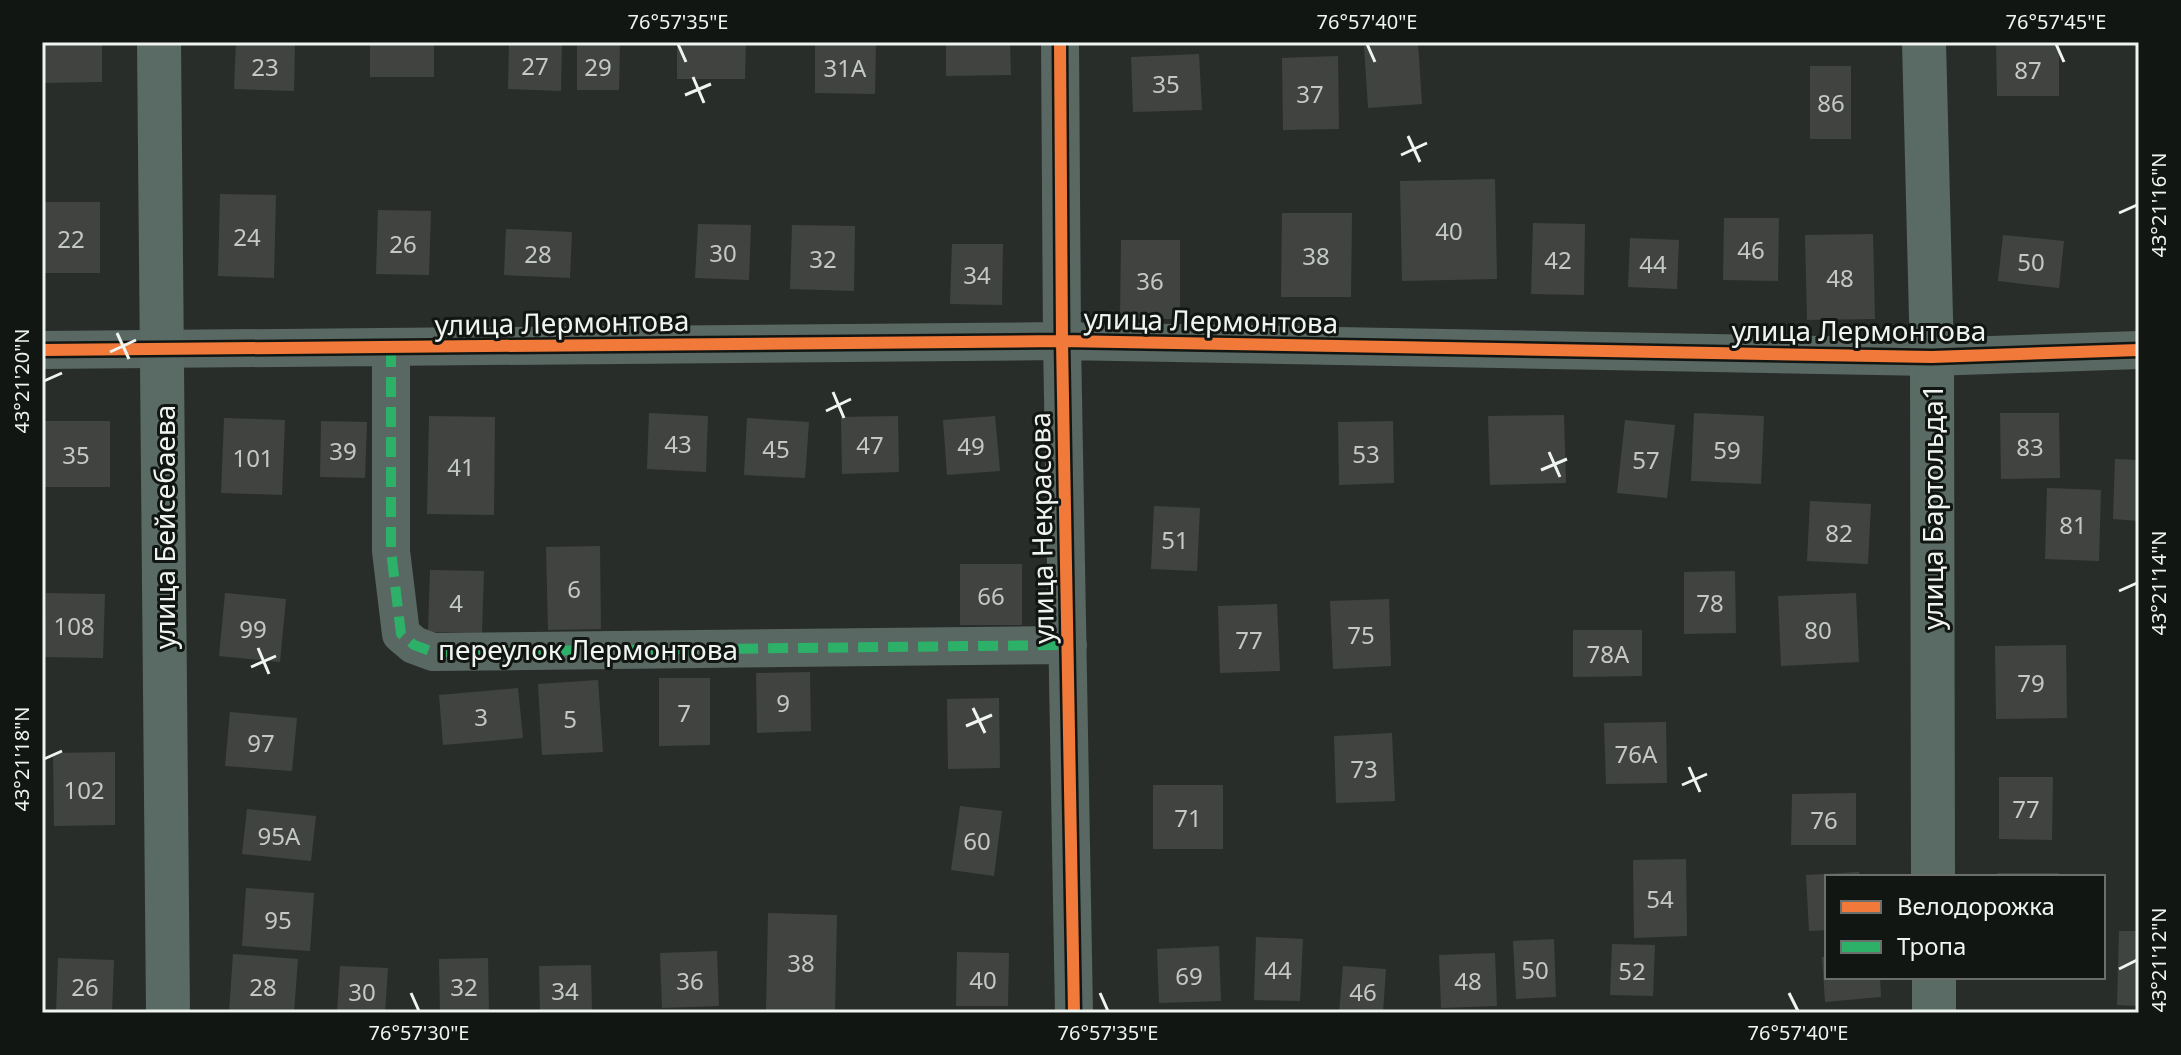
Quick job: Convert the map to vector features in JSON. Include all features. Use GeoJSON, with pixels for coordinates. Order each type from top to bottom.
{"type":"FeatureCollection","features":[{"type":"Feature","properties":{"kind":"street","name":"улица Бейсебаева"},"geometry":{"type":"LineString","coordinates":[[159,42],[168,1013]]}},
{"type":"Feature","properties":{"kind":"street","name":"улица Некрасова"},"geometry":{"type":"LineString","coordinates":[[1060,42],[1074,1013]]}},
{"type":"Feature","properties":{"kind":"street","name":"улица Бартольда1"},"geometry":{"type":"LineString","coordinates":[[1924,42],[1932,357],[1933,875]]}},
{"type":"Feature","properties":{"kind":"street","name":"улица Лермонтова"},"geometry":{"type":"LineString","coordinates":[[42,350],[1062,341],[1932,357],[2139,350]]}},
{"type":"Feature","properties":{"kind":"street","name":"переулок Лермонтова"},"geometry":{"type":"LineString","coordinates":[[391,347],[391,551],[401,634],[414,645],[433,652],[1068,645]]}},
{"type":"Feature","properties":{"kind":"street"},"geometry":{"type":"LineString","coordinates":[[1934,979],[1934,1013]]}},
{"type":"Feature","properties":{"kind":"building"},"geometry":{"type":"Polygon","coordinates":[[[42,42],[102,42],[102,82],[42,83],[42,42]]]}},
{"type":"Feature","properties":{"kind":"building"},"geometry":{"type":"Polygon","coordinates":[[[236,42],[295,42],[294,91],[234,89],[236,42]]]}},
{"type":"Feature","properties":{"kind":"building"},"geometry":{"type":"Polygon","coordinates":[[[370,42],[434,42],[434,77],[370,77],[370,42]]]}},
{"type":"Feature","properties":{"kind":"building"},"geometry":{"type":"Polygon","coordinates":[[[509,42],[562,42],[561,91],[508,89],[509,42]]]}},
{"type":"Feature","properties":{"kind":"building"},"geometry":{"type":"Polygon","coordinates":[[[577,42],[620,42],[619,90],[577,90],[577,42]]]}},
{"type":"Feature","properties":{"kind":"building"},"geometry":{"type":"Polygon","coordinates":[[[677,42],[746,42],[745,79],[677,79],[677,42]]]}},
{"type":"Feature","properties":{"kind":"building"},"geometry":{"type":"Polygon","coordinates":[[[815,42],[876,42],[875,94],[815,93],[815,42]]]}},
{"type":"Feature","properties":{"kind":"building"},"geometry":{"type":"Polygon","coordinates":[[[946,42],[1010,42],[1011,75],[946,76],[946,42]]]}},
{"type":"Feature","properties":{"kind":"building"},"geometry":{"type":"Polygon","coordinates":[[[1418,42],[1422,104],[1368,108],[1364,46],[1418,42]]]}},
{"type":"Feature","properties":{"kind":"building"},"geometry":{"type":"Polygon","coordinates":[[[1996,42],[2059,42],[2059,96],[1997,96],[1996,42]]]}},
{"type":"Feature","properties":{"kind":"building"},"geometry":{"type":"Polygon","coordinates":[[[1199,54],[1202,110],[1133,112],[1131,57],[1199,54]]]}},
{"type":"Feature","properties":{"kind":"building"},"geometry":{"type":"Polygon","coordinates":[[[1338,56],[1339,129],[1283,130],[1282,58],[1338,56]]]}},
{"type":"Feature","properties":{"kind":"building"},"geometry":{"type":"Polygon","coordinates":[[[1810,66],[1851,66],[1851,139],[1810,139],[1810,66]]]}},
{"type":"Feature","properties":{"kind":"building"},"geometry":{"type":"Polygon","coordinates":[[[1495,179],[1497,279],[1402,281],[1400,181],[1495,179]]]}},
{"type":"Feature","properties":{"kind":"building"},"geometry":{"type":"Polygon","coordinates":[[[220,194],[276,195],[274,278],[218,276],[220,194]]]}},
{"type":"Feature","properties":{"kind":"building"},"geometry":{"type":"Polygon","coordinates":[[[42,202],[100,202],[100,273],[42,273],[42,202]]]}},
{"type":"Feature","properties":{"kind":"building"},"geometry":{"type":"Polygon","coordinates":[[[378,210],[431,211],[429,275],[376,274],[378,210]]]}},
{"type":"Feature","properties":{"kind":"building"},"geometry":{"type":"Polygon","coordinates":[[[1282,213],[1352,213],[1351,297],[1281,297],[1282,213]]]}},
{"type":"Feature","properties":{"kind":"building"},"geometry":{"type":"Polygon","coordinates":[[[1724,218],[1779,218],[1778,281],[1723,280],[1724,218]]]}},
{"type":"Feature","properties":{"kind":"building"},"geometry":{"type":"Polygon","coordinates":[[[1533,223],[1585,224],[1584,295],[1531,294],[1533,223]]]}},
{"type":"Feature","properties":{"kind":"building"},"geometry":{"type":"Polygon","coordinates":[[[698,224],[751,225],[749,280],[695,278],[698,224]]]}},
{"type":"Feature","properties":{"kind":"building"},"geometry":{"type":"Polygon","coordinates":[[[792,225],[855,226],[854,291],[790,289],[792,225]]]}},
{"type":"Feature","properties":{"kind":"building"},"geometry":{"type":"Polygon","coordinates":[[[506,229],[572,232],[570,278],[504,275],[506,229]]]}},
{"type":"Feature","properties":{"kind":"building"},"geometry":{"type":"Polygon","coordinates":[[[1873,234],[1875,319],[1807,320],[1805,235],[1873,234]]]}},
{"type":"Feature","properties":{"kind":"building"},"geometry":{"type":"Polygon","coordinates":[[[2003,235],[2064,241],[2059,288],[1998,281],[2003,235]]]}},
{"type":"Feature","properties":{"kind":"building"},"geometry":{"type":"Polygon","coordinates":[[[1630,238],[1679,240],[1677,289],[1628,287],[1630,238]]]}},
{"type":"Feature","properties":{"kind":"building"},"geometry":{"type":"Polygon","coordinates":[[[1121,240],[1180,240],[1180,319],[1120,319],[1121,240]]]}},
{"type":"Feature","properties":{"kind":"building"},"geometry":{"type":"Polygon","coordinates":[[[952,244],[1003,244],[1002,305],[950,304],[952,244]]]}},
{"type":"Feature","properties":{"kind":"building"},"geometry":{"type":"Polygon","coordinates":[[[649,413],[708,416],[706,472],[647,469],[649,413]]]}},
{"type":"Feature","properties":{"kind":"building"},"geometry":{"type":"Polygon","coordinates":[[[1694,413],[1764,416],[1761,484],[1691,481],[1694,413]]]}},
{"type":"Feature","properties":{"kind":"building"},"geometry":{"type":"Polygon","coordinates":[[[2000,413],[2059,413],[2060,478],[2001,479],[2000,413]]]}},
{"type":"Feature","properties":{"kind":"building"},"geometry":{"type":"Polygon","coordinates":[[[1564,415],[1566,483],[1490,485],[1488,416],[1564,415]]]}},
{"type":"Feature","properties":{"kind":"building"},"geometry":{"type":"Polygon","coordinates":[[[429,416],[495,417],[494,515],[427,514],[429,416]]]}},
{"type":"Feature","properties":{"kind":"building"},"geometry":{"type":"Polygon","coordinates":[[[898,416],[899,472],[842,474],[841,417],[898,416]]]}},
{"type":"Feature","properties":{"kind":"building"},"geometry":{"type":"Polygon","coordinates":[[[995,416],[1000,471],[947,475],[943,420],[995,416]]]}},
{"type":"Feature","properties":{"kind":"building"},"geometry":{"type":"Polygon","coordinates":[[[224,418],[285,420],[282,495],[221,493],[224,418]]]}},
{"type":"Feature","properties":{"kind":"building"},"geometry":{"type":"Polygon","coordinates":[[[747,418],[809,422],[805,478],[744,475],[747,418]]]}},
{"type":"Feature","properties":{"kind":"building"},"geometry":{"type":"Polygon","coordinates":[[[1625,420],[1675,425],[1667,498],[1617,493],[1625,420]]]}},
{"type":"Feature","properties":{"kind":"building"},"geometry":{"type":"Polygon","coordinates":[[[42,421],[110,421],[110,487],[42,487],[42,421]]]}},
{"type":"Feature","properties":{"kind":"building"},"geometry":{"type":"Polygon","coordinates":[[[321,421],[367,422],[365,478],[320,477],[321,421]]]}},
{"type":"Feature","properties":{"kind":"building"},"geometry":{"type":"Polygon","coordinates":[[[1393,421],[1394,483],[1339,485],[1338,422],[1393,421]]]}},
{"type":"Feature","properties":{"kind":"building"},"geometry":{"type":"Polygon","coordinates":[[[2115,459],[2139,460],[2139,521],[2113,519],[2115,459]]]}},
{"type":"Feature","properties":{"kind":"building"},"geometry":{"type":"Polygon","coordinates":[[[2047,488],[2101,490],[2099,561],[2045,559],[2047,488]]]}},
{"type":"Feature","properties":{"kind":"building"},"geometry":{"type":"Polygon","coordinates":[[[1810,501],[1871,504],[1868,564],[1807,561],[1810,501]]]}},
{"type":"Feature","properties":{"kind":"building"},"geometry":{"type":"Polygon","coordinates":[[[1154,506],[1200,508],[1197,571],[1151,569],[1154,506]]]}},
{"type":"Feature","properties":{"kind":"building"},"geometry":{"type":"Polygon","coordinates":[[[600,546],[601,629],[548,630],[546,547],[600,546]]]}},
{"type":"Feature","properties":{"kind":"building"},"geometry":{"type":"Polygon","coordinates":[[[960,564],[1022,564],[1022,625],[960,625],[960,564]]]}},
{"type":"Feature","properties":{"kind":"building"},"geometry":{"type":"Polygon","coordinates":[[[430,570],[484,571],[482,633],[428,632],[430,570]]]}},
{"type":"Feature","properties":{"kind":"building"},"geometry":{"type":"Polygon","coordinates":[[[1735,571],[1736,633],[1684,634],[1684,572],[1735,571]]]}},
{"type":"Feature","properties":{"kind":"building"},"geometry":{"type":"Polygon","coordinates":[[[46,593],[105,594],[103,658],[44,657],[46,593]]]}},
{"type":"Feature","properties":{"kind":"building"},"geometry":{"type":"Polygon","coordinates":[[[225,593],[286,599],[280,662],[219,656],[225,593]]]}},
{"type":"Feature","properties":{"kind":"building"},"geometry":{"type":"Polygon","coordinates":[[[1856,593],[1859,662],[1781,666],[1778,596],[1856,593]]]}},
{"type":"Feature","properties":{"kind":"building"},"geometry":{"type":"Polygon","coordinates":[[[1389,599],[1391,666],[1333,669],[1330,601],[1389,599]]]}},
{"type":"Feature","properties":{"kind":"building"},"geometry":{"type":"Polygon","coordinates":[[[1277,604],[1280,671],[1220,673],[1218,606],[1277,604]]]}},
{"type":"Feature","properties":{"kind":"building"},"geometry":{"type":"Polygon","coordinates":[[[1573,630],[1642,630],[1642,676],[1573,677],[1573,630]]]}},
{"type":"Feature","properties":{"kind":"building"},"geometry":{"type":"Polygon","coordinates":[[[2066,645],[2067,718],[1996,719],[1995,646],[2066,645]]]}},
{"type":"Feature","properties":{"kind":"building"},"geometry":{"type":"Polygon","coordinates":[[[810,672],[811,731],[757,733],[756,673],[810,672]]]}},
{"type":"Feature","properties":{"kind":"building"},"geometry":{"type":"Polygon","coordinates":[[[659,678],[710,678],[710,745],[659,746],[659,678]]]}},
{"type":"Feature","properties":{"kind":"building"},"geometry":{"type":"Polygon","coordinates":[[[598,680],[603,752],[542,755],[538,684],[598,680]]]}},
{"type":"Feature","properties":{"kind":"building"},"geometry":{"type":"Polygon","coordinates":[[[518,688],[523,738],[443,745],[439,695],[518,688]]]}},
{"type":"Feature","properties":{"kind":"building"},"geometry":{"type":"Polygon","coordinates":[[[999,698],[1000,768],[948,769],[947,699],[999,698]]]}},
{"type":"Feature","properties":{"kind":"building"},"geometry":{"type":"Polygon","coordinates":[[[230,712],[297,718],[292,771],[225,766],[230,712]]]}},
{"type":"Feature","properties":{"kind":"building"},"geometry":{"type":"Polygon","coordinates":[[[1666,722],[1667,783],[1606,784],[1604,723],[1666,722]]]}},
{"type":"Feature","properties":{"kind":"building"},"geometry":{"type":"Polygon","coordinates":[[[1392,733],[1395,801],[1336,803],[1334,736],[1392,733]]]}},
{"type":"Feature","properties":{"kind":"building"},"geometry":{"type":"Polygon","coordinates":[[[115,752],[115,825],[54,826],[53,753],[115,752]]]}},
{"type":"Feature","properties":{"kind":"building"},"geometry":{"type":"Polygon","coordinates":[[[1999,777],[2053,777],[2052,840],[1999,839],[1999,777]]]}},
{"type":"Feature","properties":{"kind":"building"},"geometry":{"type":"Polygon","coordinates":[[[1153,785],[1223,785],[1223,849],[1153,849],[1153,785]]]}},
{"type":"Feature","properties":{"kind":"building"},"geometry":{"type":"Polygon","coordinates":[[[1856,793],[1856,845],[1791,845],[1792,794],[1856,793]]]}},
{"type":"Feature","properties":{"kind":"building"},"geometry":{"type":"Polygon","coordinates":[[[960,806],[1002,811],[994,876],[951,870],[960,806]]]}},
{"type":"Feature","properties":{"kind":"building"},"geometry":{"type":"Polygon","coordinates":[[[247,809],[316,816],[311,861],[242,854],[247,809]]]}},
{"type":"Feature","properties":{"kind":"building"},"geometry":{"type":"Polygon","coordinates":[[[1686,859],[1687,936],[1634,938],[1633,860],[1686,859]]]}},
{"type":"Feature","properties":{"kind":"building"},"geometry":{"type":"Polygon","coordinates":[[[1859,872],[1860,875],[1825,875],[1825,930],[1809,931],[1806,875],[1859,872]]]}},
{"type":"Feature","properties":{"kind":"building"},"geometry":{"type":"Polygon","coordinates":[[[1997,873],[2059,873],[2059,875],[1997,873]]]}},
{"type":"Feature","properties":{"kind":"building"},"geometry":{"type":"Polygon","coordinates":[[[246,888],[314,893],[310,951],[242,946],[246,888]]]}},
{"type":"Feature","properties":{"kind":"building"},"geometry":{"type":"Polygon","coordinates":[[[768,913],[837,915],[835,1011],[766,1010],[768,913]]]}},
{"type":"Feature","properties":{"kind":"building"},"geometry":{"type":"Polygon","coordinates":[[[2119,931],[2139,931],[2139,1006],[2117,1005],[2119,931]]]}},
{"type":"Feature","properties":{"kind":"building"},"geometry":{"type":"Polygon","coordinates":[[[1256,937],[1303,939],[1300,1001],[1254,1000],[1256,937]]]}},
{"type":"Feature","properties":{"kind":"building"},"geometry":{"type":"Polygon","coordinates":[[[1554,939],[1556,997],[1516,999],[1513,941],[1554,939]]]}},
{"type":"Feature","properties":{"kind":"building"},"geometry":{"type":"Polygon","coordinates":[[[1612,944],[1655,945],[1653,996],[1610,995],[1612,944]]]}},
{"type":"Feature","properties":{"kind":"building"},"geometry":{"type":"Polygon","coordinates":[[[1219,946],[1221,1001],[1159,1003],[1157,949],[1219,946]]]}},
{"type":"Feature","properties":{"kind":"building"},"geometry":{"type":"Polygon","coordinates":[[[717,951],[719,1006],[662,1008],[660,953],[717,951]]]}},
{"type":"Feature","properties":{"kind":"building"},"geometry":{"type":"Polygon","coordinates":[[[957,952],[1009,953],[1008,1006],[956,1006],[957,952]]]}},
{"type":"Feature","properties":{"kind":"building"},"geometry":{"type":"Polygon","coordinates":[[[1495,953],[1497,1006],[1441,1008],[1439,955],[1495,953]]]}},
{"type":"Feature","properties":{"kind":"building"},"geometry":{"type":"Polygon","coordinates":[[[233,954],[298,959],[294,1013],[229,1013],[233,954]]]}},
{"type":"Feature","properties":{"kind":"building"},"geometry":{"type":"Polygon","coordinates":[[[1822,957],[1825,957],[1825,979],[1880,979],[1881,997],[1825,1002],[1822,957]]]}},
{"type":"Feature","properties":{"kind":"building"},"geometry":{"type":"Polygon","coordinates":[[[58,958],[114,960],[112,1013],[56,1013],[58,958]]]}},
{"type":"Feature","properties":{"kind":"building"},"geometry":{"type":"Polygon","coordinates":[[[488,958],[489,1013],[440,1013],[439,959],[488,958]]]}},
{"type":"Feature","properties":{"kind":"building"},"geometry":{"type":"Polygon","coordinates":[[[591,965],[592,1013],[540,1013],[539,966],[591,965]]]}},
{"type":"Feature","properties":{"kind":"building"},"geometry":{"type":"Polygon","coordinates":[[[340,966],[388,968],[385,1013],[337,1013],[340,966]]]}},
{"type":"Feature","properties":{"kind":"building"},"geometry":{"type":"Polygon","coordinates":[[[1343,966],[1386,969],[1383,1013],[1339,1013],[1343,966]]]}},
{"type":"Feature","properties":{"kind":"marked path"},"geometry":{"type":"LineString","coordinates":[[391,347],[391,551],[401,634],[414,645],[433,652],[1068,645]]}},
{"type":"Feature","properties":{"kind":"cycle path"},"geometry":{"type":"LineString","coordinates":[[1060,42],[1074,1013]]}},
{"type":"Feature","properties":{"kind":"cycle path"},"geometry":{"type":"LineString","coordinates":[[42,350],[1062,341],[1932,357],[2139,350]]}}]}
